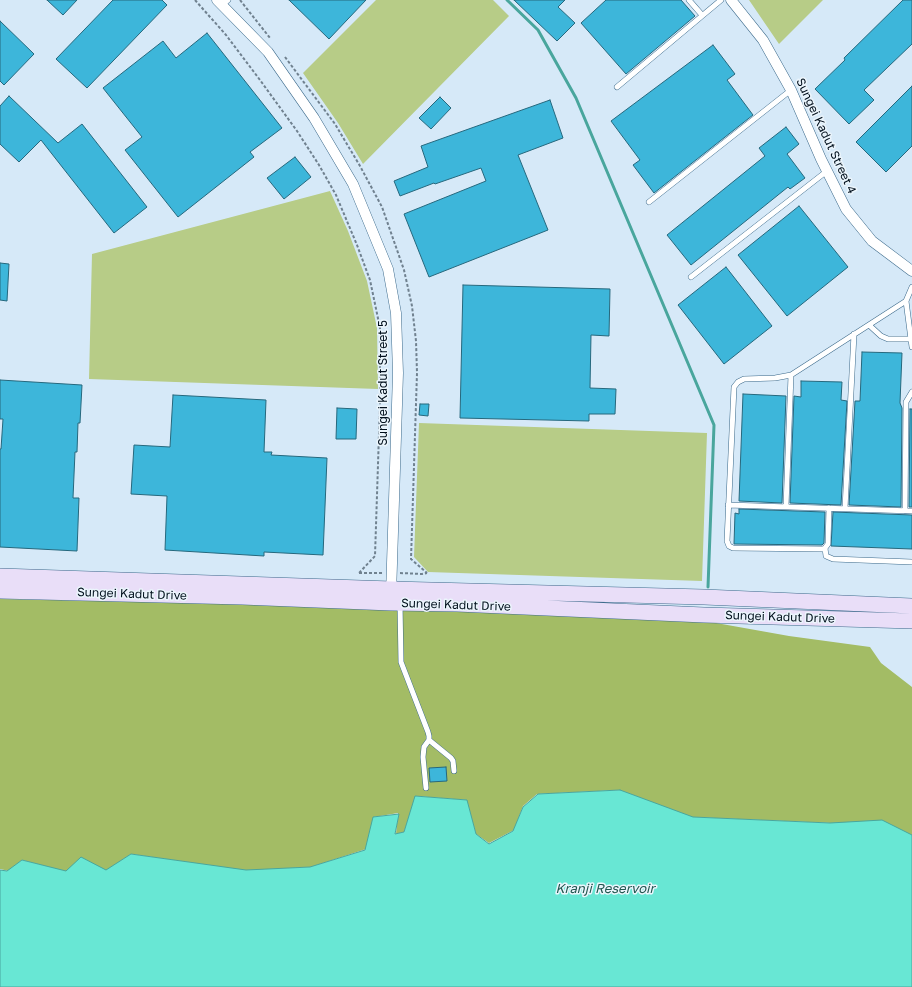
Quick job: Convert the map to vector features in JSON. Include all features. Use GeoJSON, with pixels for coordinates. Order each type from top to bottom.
{"type":"FeatureCollection","features":[{"type":"Feature","properties":{"kind":"main road","name":"Sungei Kadut Drive"},"geometry":{"type":"LineString","coordinates":[[0,576],[457,604],[696,615],[912,621]]}},
{"type":"Feature","properties":{"kind":"main road","name":"Sungei Kadut Drive"},"geometry":{"type":"LineString","coordinates":[[0,591],[394,599],[704,597],[912,606]]}},
{"type":"Feature","properties":{"kind":"street","name":"Sungei Kadut Street 4"},"geometry":{"type":"LineString","coordinates":[[731,0],[763,40],[791,90],[827,171],[846,209],[872,241],[912,271]]}},
{"type":"Feature","properties":{"kind":"street","name":"Sungei Kadut Street 5"},"geometry":{"type":"LineString","coordinates":[[222,2],[268,52],[314,118],[353,184],[388,269],[396,313],[398,373],[394,599]]}},
{"type":"Feature","properties":{"kind":"lane"},"geometry":{"type":"LineString","coordinates":[[689,0],[702,15]]}},
{"type":"Feature","properties":{"kind":"lane"},"geometry":{"type":"LineString","coordinates":[[617,87],[720,0]]}},
{"type":"Feature","properties":{"kind":"lane"},"geometry":{"type":"LineString","coordinates":[[650,202],[791,90]]}},
{"type":"Feature","properties":{"kind":"lane"},"geometry":{"type":"LineString","coordinates":[[690,277],[827,171]]}},
{"type":"Feature","properties":{"kind":"lane"},"geometry":{"type":"LineString","coordinates":[[912,287],[906,301],[912,347]]}},
{"type":"Feature","properties":{"kind":"lane"},"geometry":{"type":"LineString","coordinates":[[826,548],[740,548],[729,546],[726,541],[734,387],[738,382],[744,379],[775,378],[791,374],[906,301]]}},
{"type":"Feature","properties":{"kind":"lane"},"geometry":{"type":"LineString","coordinates":[[869,325],[877,333],[888,339],[911,339]]}},
{"type":"Feature","properties":{"kind":"lane"},"geometry":{"type":"LineString","coordinates":[[845,508],[854,334]]}},
{"type":"Feature","properties":{"kind":"lane"},"geometry":{"type":"LineString","coordinates":[[786,506],[791,374]]}},
{"type":"Feature","properties":{"kind":"lane"},"geometry":{"type":"LineString","coordinates":[[905,511],[906,402],[912,392]]}},
{"type":"Feature","properties":{"kind":"lane"},"geometry":{"type":"LineString","coordinates":[[728,505],[912,511]]}},
{"type":"Feature","properties":{"kind":"lane"},"geometry":{"type":"LineString","coordinates":[[829,508],[828,544],[826,548],[826,556],[833,559],[912,562]]}},
{"type":"Feature","properties":{"kind":"lane"},"geometry":{"type":"LineString","coordinates":[[394,599],[401,662],[428,732],[429,740],[453,761],[454,771]]}},
{"type":"Feature","properties":{"kind":"lane"},"geometry":{"type":"LineString","coordinates":[[426,788],[423,757],[424,747],[429,740]]}},
{"type":"Feature","properties":{"kind":"path"},"geometry":{"type":"LineString","coordinates":[[195,0],[226,35],[260,80],[319,165],[336,195],[370,280],[380,328],[380,403],[375,556],[359,573]]}},
{"type":"Feature","properties":{"kind":"path"},"geometry":{"type":"LineString","coordinates":[[240,0],[272,40]]}},
{"type":"Feature","properties":{"kind":"path"},"geometry":{"type":"LineString","coordinates":[[281,52],[335,124],[360,166],[382,207],[404,270],[412,306],[417,365],[411,559],[427,573]]}},
{"type":"Feature","properties":{"kind":"shaded area"},"geometry":{"type":"Polygon","coordinates":[[[376,0],[493,0],[509,16],[363,164],[338,123],[303,73],[376,0]]]}},
{"type":"Feature","properties":{"kind":"shaded area"},"geometry":{"type":"Polygon","coordinates":[[[749,0],[823,0],[779,44],[749,0]]]}},
{"type":"Feature","properties":{"kind":"shaded area"},"geometry":{"type":"Polygon","coordinates":[[[330,191],[348,231],[367,281],[377,328],[378,389],[89,379],[92,254],[330,191]]]}},
{"type":"Feature","properties":{"kind":"shaded area"},"geometry":{"type":"Polygon","coordinates":[[[419,423],[707,433],[702,581],[428,572],[414,557],[419,423]]]}},
{"type":"Feature","properties":{"kind":"shaded area"},"geometry":{"type":"Polygon","coordinates":[[[0,599],[649,611],[789,636],[870,647],[881,663],[912,687],[912,835],[831,823],[691,817],[619,790],[537,794],[523,806],[514,830],[489,843],[476,834],[466,800],[416,796],[404,832],[396,834],[398,813],[374,817],[366,849],[311,867],[247,871],[131,854],[106,871],[67,872],[22,860],[9,871],[0,869],[0,599]]]}},
{"type":"Feature","properties":{"kind":"water","name":"Kranji Reservoir"},"geometry":{"type":"Polygon","coordinates":[[[620,790],[693,817],[830,823],[882,820],[912,835],[912,987],[0,987],[0,870],[7,871],[22,860],[66,871],[81,857],[106,870],[131,854],[246,870],[310,867],[365,850],[373,817],[399,814],[395,834],[404,832],[415,796],[467,800],[476,834],[489,844],[513,831],[523,807],[538,794],[620,790]]]}},
{"type":"Feature","properties":{"kind":"building"},"geometry":{"type":"Polygon","coordinates":[[[47,0],[77,0],[63,15],[47,0]]]}},
{"type":"Feature","properties":{"kind":"building"},"geometry":{"type":"Polygon","coordinates":[[[113,0],[162,0],[167,5],[87,88],[56,59],[113,0]]]}},
{"type":"Feature","properties":{"kind":"building"},"geometry":{"type":"Polygon","coordinates":[[[289,0],[366,0],[329,39],[289,0]]]}},
{"type":"Feature","properties":{"kind":"building"},"geometry":{"type":"Polygon","coordinates":[[[514,0],[565,0],[558,7],[575,23],[557,41],[514,0]]]}},
{"type":"Feature","properties":{"kind":"building"},"geometry":{"type":"Polygon","coordinates":[[[606,0],[681,0],[695,16],[626,74],[581,23],[606,0]]]}},
{"type":"Feature","properties":{"kind":"building"},"geometry":{"type":"Polygon","coordinates":[[[903,0],[912,0],[912,44],[864,90],[874,100],[849,124],[815,89],[903,0]]]}},
{"type":"Feature","properties":{"kind":"building"},"geometry":{"type":"Polygon","coordinates":[[[0,21],[34,54],[4,85],[0,81],[0,21]]]}},
{"type":"Feature","properties":{"kind":"building"},"geometry":{"type":"Polygon","coordinates":[[[207,33],[282,128],[250,152],[254,157],[178,217],[125,150],[142,137],[103,88],[163,41],[176,58],[207,33]]]}},
{"type":"Feature","properties":{"kind":"building"},"geometry":{"type":"Polygon","coordinates":[[[713,45],[735,74],[727,80],[753,115],[654,193],[633,165],[640,160],[611,121],[713,45]]]}},
{"type":"Feature","properties":{"kind":"building"},"geometry":{"type":"Polygon","coordinates":[[[912,86],[912,146],[886,172],[856,142],[912,86]]]}},
{"type":"Feature","properties":{"kind":"building"},"geometry":{"type":"Polygon","coordinates":[[[9,96],[58,143],[82,124],[147,207],[114,233],[41,140],[19,162],[0,144],[0,106],[9,96]]]}},
{"type":"Feature","properties":{"kind":"building"},"geometry":{"type":"Polygon","coordinates":[[[440,97],[451,108],[431,129],[419,118],[440,97]]]}},
{"type":"Feature","properties":{"kind":"building"},"geometry":{"type":"Polygon","coordinates":[[[550,100],[563,138],[518,155],[548,230],[429,277],[404,214],[486,181],[481,168],[400,196],[394,181],[428,167],[421,146],[550,100]]]}},
{"type":"Feature","properties":{"kind":"building"},"geometry":{"type":"Polygon","coordinates":[[[786,127],[799,144],[787,154],[805,178],[790,189],[788,187],[691,265],[667,235],[765,156],[759,148],[786,127]]]}},
{"type":"Feature","properties":{"kind":"building"},"geometry":{"type":"Polygon","coordinates":[[[295,157],[311,177],[284,199],[267,178],[295,157]]]}},
{"type":"Feature","properties":{"kind":"building"},"geometry":{"type":"Polygon","coordinates":[[[799,206],[848,267],[787,316],[738,255],[799,206]]]}},
{"type":"Feature","properties":{"kind":"building"},"geometry":{"type":"Polygon","coordinates":[[[0,263],[9,264],[7,301],[0,300],[0,263]]]}},
{"type":"Feature","properties":{"kind":"building"},"geometry":{"type":"Polygon","coordinates":[[[726,267],[772,326],[724,364],[678,305],[726,267]]]}},
{"type":"Feature","properties":{"kind":"building"},"geometry":{"type":"Polygon","coordinates":[[[463,285],[610,289],[609,336],[591,335],[590,388],[616,389],[615,414],[589,414],[589,421],[460,418],[463,285]]]}},
{"type":"Feature","properties":{"kind":"building"},"geometry":{"type":"Polygon","coordinates":[[[862,352],[902,353],[900,403],[902,408],[901,507],[849,505],[855,401],[860,401],[862,352]]]}},
{"type":"Feature","properties":{"kind":"building"},"geometry":{"type":"Polygon","coordinates":[[[0,380],[82,385],[77,452],[75,452],[73,498],[79,498],[77,551],[0,547],[0,449],[3,419],[0,419],[0,380]]]}},
{"type":"Feature","properties":{"kind":"building"},"geometry":{"type":"Polygon","coordinates":[[[801,381],[842,382],[841,400],[847,401],[841,505],[790,503],[794,396],[801,397],[801,381]]]}},
{"type":"Feature","properties":{"kind":"building"},"geometry":{"type":"Polygon","coordinates":[[[743,394],[786,396],[782,503],[739,501],[743,394]]]}},
{"type":"Feature","properties":{"kind":"building"},"geometry":{"type":"Polygon","coordinates":[[[173,395],[266,400],[264,452],[272,452],[271,455],[327,458],[323,555],[264,552],[264,556],[165,550],[167,496],[131,494],[134,445],[170,447],[173,395]]]}},
{"type":"Feature","properties":{"kind":"building"},"geometry":{"type":"Polygon","coordinates":[[[420,404],[429,404],[428,416],[419,415],[420,404]]]}},
{"type":"Feature","properties":{"kind":"building"},"geometry":{"type":"Polygon","coordinates":[[[337,408],[357,409],[356,439],[336,439],[337,408]]]}},
{"type":"Feature","properties":{"kind":"building"},"geometry":{"type":"Polygon","coordinates":[[[910,409],[912,409],[912,507],[909,507],[910,409]]]}},
{"type":"Feature","properties":{"kind":"building"},"geometry":{"type":"Polygon","coordinates":[[[739,509],[825,512],[824,543],[822,545],[734,544],[735,513],[739,514],[739,509]]]}},
{"type":"Feature","properties":{"kind":"building"},"geometry":{"type":"Polygon","coordinates":[[[833,512],[912,515],[912,549],[831,546],[833,512]]]}},
{"type":"Feature","properties":{"kind":"building"},"geometry":{"type":"Polygon","coordinates":[[[446,767],[447,781],[430,782],[429,768],[446,767]]]}},
{"type":"Feature","properties":{"kind":"waterway"},"geometry":{"type":"LineString","coordinates":[[507,0],[538,30],[576,98],[714,425],[708,587]]}}]}
